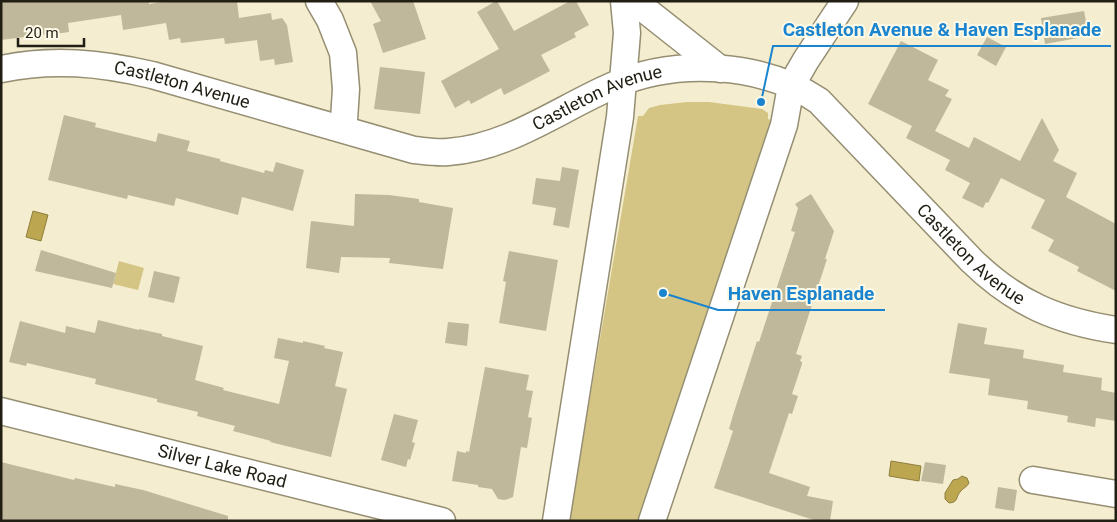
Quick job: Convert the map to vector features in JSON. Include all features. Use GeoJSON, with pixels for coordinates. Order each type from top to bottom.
{"type":"FeatureCollection","features":[{"type":"Feature","properties":{"kind":"street"},"geometry":{"type":"LineString","coordinates":[[319,1],[330,20],[342,53],[346,89],[341,128]]}},
{"type":"Feature","properties":{"kind":"street"},"geometry":{"type":"LineString","coordinates":[[556,521],[620,117],[627,33],[624,1]]}},
{"type":"Feature","properties":{"kind":"street"},"geometry":{"type":"LineString","coordinates":[[634,1],[720,69]]}},
{"type":"Feature","properties":{"kind":"street"},"geometry":{"type":"LineString","coordinates":[[652,521],[784,125],[791,86],[845,1]]}},
{"type":"Feature","properties":{"kind":"street","name":"Castleton Avenue"},"geometry":{"type":"LineString","coordinates":[[1,69],[51,63],[82,63],[106,66],[152,75],[414,150],[436,152],[462,150],[494,142],[550,118],[623,81],[672,70],[697,68],[750,73],[771,78],[791,86],[825,106],[972,261],[993,280],[1043,311],[1070,320],[1116,330]]}},
{"type":"Feature","properties":{"kind":"street","name":"Silver Lake Road"},"geometry":{"type":"LineString","coordinates":[[1,411],[442,521]]}},
{"type":"Feature","properties":{"kind":"street"},"geometry":{"type":"LineString","coordinates":[[1033,480],[1116,494]]}},
{"type":"Feature","properties":{"kind":"shaded area"},"geometry":{"type":"Polygon","coordinates":[[[687,102],[709,102],[762,109],[768,113],[768,119],[774,121],[639,521],[569,521],[638,116],[643,116],[649,108],[687,102]]]}},
{"type":"Feature","properties":{"kind":"shaded area"},"geometry":{"type":"Polygon","coordinates":[[[33,211],[48,215],[41,241],[26,237],[33,211]]]}},
{"type":"Feature","properties":{"kind":"shaded area"},"geometry":{"type":"Polygon","coordinates":[[[119,261],[144,268],[138,290],[113,284],[119,261]]]}},
{"type":"Feature","properties":{"kind":"shaded area"},"geometry":{"type":"Polygon","coordinates":[[[891,461],[921,466],[919,481],[889,476],[891,461]]]}},
{"type":"Feature","properties":{"kind":"shaded area"},"geometry":{"type":"Polygon","coordinates":[[[962,476],[967,478],[969,483],[960,492],[956,501],[949,503],[945,499],[945,493],[953,480],[962,476]]]}},
{"type":"Feature","properties":{"kind":"building"},"geometry":{"type":"Polygon","coordinates":[[[1,1],[149,1],[149,4],[169,1],[237,1],[239,18],[271,13],[272,20],[282,18],[287,25],[293,62],[275,65],[274,59],[260,61],[257,40],[225,44],[224,38],[181,43],[180,38],[169,40],[166,23],[123,30],[121,15],[68,23],[69,32],[1,40],[1,1]]]}},
{"type":"Feature","properties":{"kind":"building"},"geometry":{"type":"Polygon","coordinates":[[[370,1],[413,1],[426,39],[383,53],[373,24],[381,21],[370,1]]]}},
{"type":"Feature","properties":{"kind":"building"},"geometry":{"type":"Polygon","coordinates":[[[496,1],[514,31],[570,1],[576,1],[589,25],[574,33],[576,37],[541,55],[550,71],[504,95],[501,88],[471,104],[469,100],[455,108],[441,81],[499,49],[477,12],[496,1]]]}},
{"type":"Feature","properties":{"kind":"building"},"geometry":{"type":"Polygon","coordinates":[[[1084,11],[1089,36],[1045,44],[1041,18],[1084,11]]]}},
{"type":"Feature","properties":{"kind":"building"},"geometry":{"type":"Polygon","coordinates":[[[987,37],[1006,47],[996,66],[977,55],[987,37]]]}},
{"type":"Feature","properties":{"kind":"building"},"geometry":{"type":"Polygon","coordinates":[[[901,41],[938,60],[928,80],[949,90],[945,96],[952,99],[935,131],[969,148],[974,137],[1020,161],[1042,118],[1059,150],[1053,161],[1077,173],[1066,197],[1116,224],[1116,291],[1077,271],[1079,267],[1048,251],[1054,240],[1031,228],[1045,200],[1001,178],[988,203],[986,202],[983,208],[962,198],[970,183],[945,170],[950,160],[906,138],[912,126],[868,104],[901,41]]]}},
{"type":"Feature","properties":{"kind":"building"},"geometry":{"type":"Polygon","coordinates":[[[380,67],[425,72],[420,114],[374,109],[380,67]]]}},
{"type":"Feature","properties":{"kind":"building"},"geometry":{"type":"Polygon","coordinates":[[[64,115],[96,123],[95,127],[156,142],[158,133],[190,141],[187,151],[264,173],[265,170],[273,172],[276,162],[304,170],[293,211],[242,197],[238,215],[176,198],[174,206],[128,195],[127,199],[48,180],[64,115]]]}},
{"type":"Feature","properties":{"kind":"building"},"geometry":{"type":"Polygon","coordinates":[[[562,167],[579,170],[569,228],[553,225],[556,208],[532,204],[536,178],[560,181],[562,167]]]}},
{"type":"Feature","properties":{"kind":"building"},"geometry":{"type":"Polygon","coordinates":[[[355,194],[389,195],[419,199],[419,202],[453,208],[443,269],[389,263],[390,258],[341,257],[339,273],[306,268],[311,221],[354,226],[355,194]]]}},
{"type":"Feature","properties":{"kind":"building"},"geometry":{"type":"Polygon","coordinates":[[[811,194],[834,231],[825,259],[827,259],[796,354],[802,356],[800,361],[802,364],[792,394],[798,396],[792,414],[789,413],[769,473],[810,487],[807,496],[833,501],[830,521],[817,521],[714,488],[733,431],[729,429],[733,415],[795,232],[791,231],[798,208],[795,204],[811,194]]]}},
{"type":"Feature","properties":{"kind":"building"},"geometry":{"type":"Polygon","coordinates":[[[41,250],[116,273],[112,288],[35,271],[41,250]]]}},
{"type":"Feature","properties":{"kind":"building"},"geometry":{"type":"Polygon","coordinates":[[[509,251],[558,260],[546,331],[499,323],[506,282],[503,281],[509,251]]]}},
{"type":"Feature","properties":{"kind":"building"},"geometry":{"type":"Polygon","coordinates":[[[154,271],[180,277],[174,303],[148,297],[154,271]]]}},
{"type":"Feature","properties":{"kind":"building"},"geometry":{"type":"Polygon","coordinates":[[[98,320],[162,334],[162,336],[203,346],[195,380],[224,388],[223,390],[279,404],[289,361],[274,358],[278,338],[303,343],[303,341],[343,352],[335,386],[347,389],[331,457],[233,431],[235,426],[197,416],[198,412],[157,402],[157,399],[95,384],[96,379],[27,363],[26,366],[9,362],[20,321],[65,333],[66,326],[95,333],[98,320]]]}},
{"type":"Feature","properties":{"kind":"building"},"geometry":{"type":"Polygon","coordinates":[[[448,322],[469,324],[467,346],[445,343],[448,322]]]}},
{"type":"Feature","properties":{"kind":"building"},"geometry":{"type":"Polygon","coordinates":[[[958,323],[987,328],[984,344],[1024,350],[1023,358],[1064,365],[1063,372],[1102,378],[1101,390],[1116,393],[1116,421],[1096,418],[1095,427],[1067,422],[1068,416],[1027,409],[1028,401],[988,395],[990,379],[949,373],[958,323]]]}},
{"type":"Feature","properties":{"kind":"building"},"geometry":{"type":"Polygon","coordinates":[[[485,367],[529,375],[526,390],[533,391],[528,417],[532,418],[527,448],[521,447],[513,497],[505,500],[498,499],[492,489],[452,481],[457,451],[469,452],[485,367]]]}},
{"type":"Feature","properties":{"kind":"building"},"geometry":{"type":"Polygon","coordinates":[[[394,414],[418,420],[412,442],[415,443],[406,467],[381,460],[394,414]]]}},
{"type":"Feature","properties":{"kind":"building"},"geometry":{"type":"Polygon","coordinates":[[[1,462],[74,480],[75,478],[115,487],[115,484],[143,490],[228,516],[228,521],[1,521],[1,462]]]}},
{"type":"Feature","properties":{"kind":"building"},"geometry":{"type":"Polygon","coordinates":[[[925,462],[946,465],[943,484],[921,481],[925,462]]]}},
{"type":"Feature","properties":{"kind":"building"},"geometry":{"type":"Polygon","coordinates":[[[998,487],[1017,490],[1014,511],[995,508],[998,487]]]}},
{"type":"Feature","properties":{"kind":"place","name":"Castleton Avenue & Haven Esplanade"},"geometry":{"type":"Point","coordinates":[761,102]}},
{"type":"Feature","properties":{"kind":"place","name":"Haven Esplanade"},"geometry":{"type":"Point","coordinates":[663,293]}}]}
